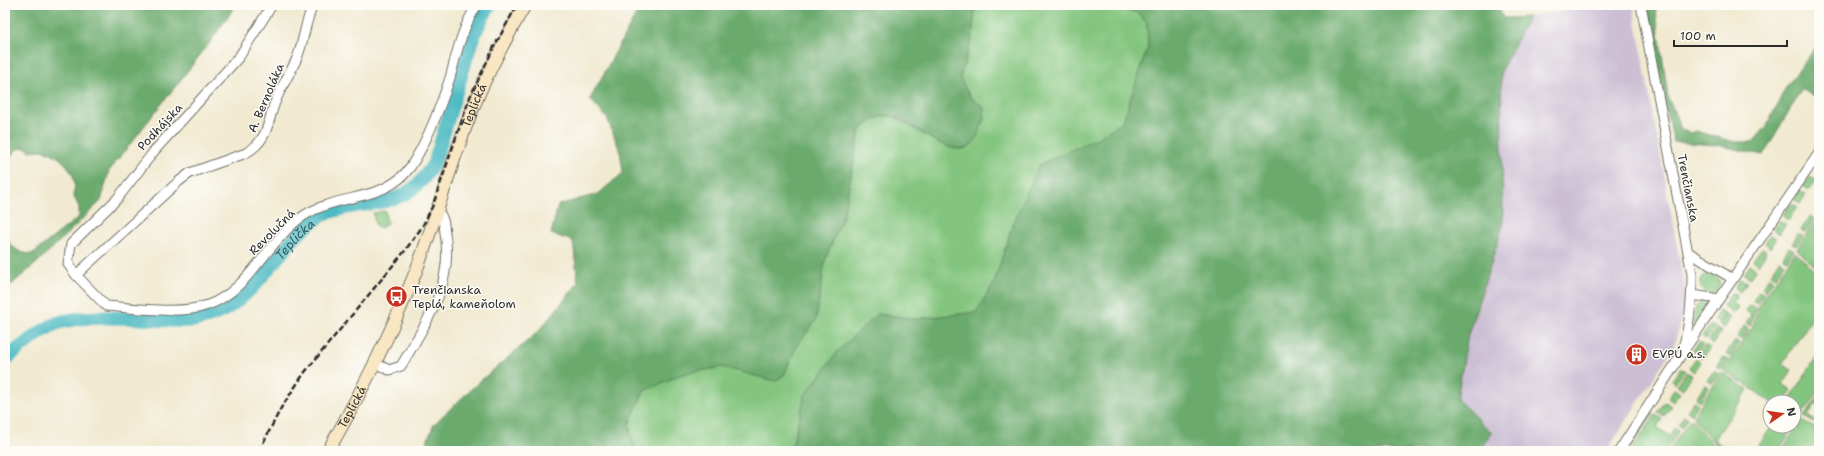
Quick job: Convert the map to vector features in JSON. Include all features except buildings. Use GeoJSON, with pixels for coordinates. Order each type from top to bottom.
{"type":"FeatureCollection","features":[{"type":"Feature","properties":{"kind":"main road","name":"Teplická"},"geometry":{"type":"LineString","coordinates":[[328,451],[375,363],[416,272],[473,107],[487,75],[525,5]]}},
{"type":"Feature","properties":{"kind":"street","name":"Podhájska"},"geometry":{"type":"LineString","coordinates":[[68,264],[71,244],[117,198],[155,150],[239,57],[272,5]]}},
{"type":"Feature","properties":{"kind":"street","name":"A. Bernoláka"},"geometry":{"type":"LineString","coordinates":[[76,275],[178,182],[190,174],[246,153],[262,140],[268,126],[274,104],[298,57],[313,5]]}},
{"type":"Feature","properties":{"kind":"street","name":"Revolučná"},"geometry":{"type":"LineString","coordinates":[[68,264],[76,275],[106,306],[189,310],[219,301],[231,293],[299,219],[317,208],[337,201],[384,190],[396,182],[410,166],[432,125],[450,78],[462,34],[477,5]]}},
{"type":"Feature","properties":{"kind":"street","name":"Trenčianska"},"geometry":{"type":"LineString","coordinates":[[1641,5],[1692,274],[1692,295],[1689,321],[1680,357]]}},
{"type":"Feature","properties":{"kind":"street","name":"Trenčianska"},"geometry":{"type":"LineString","coordinates":[[1619,451],[1680,357],[1818,153]]}},
{"type":"Feature","properties":{"kind":"street"},"geometry":{"type":"LineString","coordinates":[[375,363],[389,370],[401,366],[436,306],[442,288],[447,260],[446,238],[442,215],[437,211]]}},
{"type":"Feature","properties":{"kind":"street"},"geometry":{"type":"LineString","coordinates":[[1688,252],[1733,279]]}},
{"type":"Feature","properties":{"kind":"street"},"geometry":{"type":"LineString","coordinates":[[1692,295],[1719,299]]}},
{"type":"Feature","properties":{"kind":"shaded area"},"geometry":{"type":"Polygon","coordinates":[[[1592,5],[1633,5],[1686,296],[1674,346],[1607,451],[1480,451],[1492,432],[1457,399],[1468,335],[1503,226],[1501,71],[1528,17],[1592,5]]]}},
{"type":"Feature","properties":{"kind":"green space"},"geometry":{"type":"Polygon","coordinates":[[[5,5],[236,5],[208,45],[109,171],[101,201],[39,261],[11,285],[5,281],[5,236],[10,244],[19,251],[32,254],[79,217],[79,207],[73,195],[75,188],[72,174],[64,162],[52,154],[40,150],[30,151],[26,148],[17,149],[11,156],[5,158],[5,5]]]}},
{"type":"Feature","properties":{"kind":"green space"},"geometry":{"type":"Polygon","coordinates":[[[641,5],[978,5],[975,8],[972,38],[960,78],[970,97],[984,108],[983,123],[977,137],[970,146],[960,149],[948,147],[900,119],[887,115],[871,121],[860,130],[843,216],[825,260],[816,320],[797,345],[784,375],[775,381],[722,367],[682,374],[644,391],[629,424],[635,451],[423,451],[434,424],[479,382],[538,332],[578,283],[573,241],[551,234],[558,205],[598,194],[623,173],[620,151],[607,118],[590,99],[641,5]]]}},
{"type":"Feature","properties":{"kind":"green space"},"geometry":{"type":"Polygon","coordinates":[[[978,5],[1107,5],[1114,9],[1137,12],[1147,23],[1148,47],[1123,121],[1099,137],[1013,224],[994,283],[976,313],[916,319],[877,314],[805,395],[791,451],[635,451],[629,424],[644,391],[682,374],[722,367],[775,381],[784,375],[797,345],[816,320],[825,260],[843,216],[860,130],[876,117],[892,116],[940,144],[984,108],[970,97],[960,78],[972,38],[975,8],[978,5]]]}},
{"type":"Feature","properties":{"kind":"green space"},"geometry":{"type":"Polygon","coordinates":[[[1107,5],[1498,5],[1503,18],[1528,17],[1501,71],[1503,226],[1468,335],[1457,399],[1492,433],[1480,451],[791,451],[805,395],[839,350],[877,314],[916,319],[976,312],[994,283],[1013,224],[1039,165],[1099,137],[1123,121],[1148,47],[1147,23],[1137,12],[1114,9],[1107,5]]]}},
{"type":"Feature","properties":{"kind":"green space"},"geometry":{"type":"Polygon","coordinates":[[[1647,5],[1655,5],[1668,97],[1681,129],[1689,133],[1696,131],[1735,142],[1753,142],[1766,127],[1786,87],[1819,43],[1819,84],[1813,96],[1802,89],[1763,155],[1717,145],[1674,142],[1666,112],[1647,5]]]}},
{"type":"Feature","properties":{"kind":"green space"},"geometry":{"type":"Polygon","coordinates":[[[1809,177],[1816,180],[1809,190],[1803,186],[1809,177]]]}},
{"type":"Feature","properties":{"kind":"green space"},"geometry":{"type":"Polygon","coordinates":[[[1799,191],[1806,194],[1800,204],[1794,199],[1799,191]]]}},
{"type":"Feature","properties":{"kind":"green space"},"geometry":{"type":"Polygon","coordinates":[[[1790,204],[1797,207],[1788,221],[1783,215],[1790,204]]]}},
{"type":"Feature","properties":{"kind":"green space"},"geometry":{"type":"Polygon","coordinates":[[[385,211],[387,223],[385,226],[379,228],[376,227],[373,213],[385,211]]]}},
{"type":"Feature","properties":{"kind":"green space"},"geometry":{"type":"Polygon","coordinates":[[[1819,215],[1819,270],[1797,249],[1819,215]]]}},
{"type":"Feature","properties":{"kind":"green space"},"geometry":{"type":"Polygon","coordinates":[[[1810,216],[1814,219],[1805,233],[1801,230],[1810,216]]]}},
{"type":"Feature","properties":{"kind":"green space"},"geometry":{"type":"Polygon","coordinates":[[[1779,221],[1786,224],[1779,234],[1774,229],[1779,221]]]}},
{"type":"Feature","properties":{"kind":"green space"},"geometry":{"type":"Polygon","coordinates":[[[1798,233],[1803,236],[1796,246],[1792,244],[1798,233]]]}},
{"type":"Feature","properties":{"kind":"green space"},"geometry":{"type":"Polygon","coordinates":[[[1770,235],[1776,238],[1770,248],[1765,243],[1770,235]]]}},
{"type":"Feature","properties":{"kind":"green space"},"geometry":{"type":"Polygon","coordinates":[[[1789,247],[1794,250],[1787,260],[1783,257],[1789,247]]]}},
{"type":"Feature","properties":{"kind":"green space"},"geometry":{"type":"Polygon","coordinates":[[[1763,248],[1767,251],[1758,265],[1753,260],[1763,248]]]}},
{"type":"Feature","properties":{"kind":"green space"},"geometry":{"type":"Polygon","coordinates":[[[1795,252],[1819,274],[1819,317],[1815,314],[1782,364],[1792,370],[1783,384],[1792,390],[1789,394],[1762,394],[1762,396],[1723,370],[1754,325],[1757,308],[1795,252]]]}},
{"type":"Feature","properties":{"kind":"green space"},"geometry":{"type":"Polygon","coordinates":[[[1780,260],[1785,263],[1775,277],[1771,274],[1780,260]]]}},
{"type":"Feature","properties":{"kind":"green space"},"geometry":{"type":"Polygon","coordinates":[[[1750,265],[1756,269],[1749,279],[1744,274],[1750,265]]]}},
{"type":"Feature","properties":{"kind":"green space"},"geometry":{"type":"Polygon","coordinates":[[[1710,274],[1717,277],[1720,284],[1717,291],[1710,294],[1703,291],[1700,284],[1703,277],[1710,274]]]}},
{"type":"Feature","properties":{"kind":"green space"},"geometry":{"type":"Polygon","coordinates":[[[1769,277],[1773,280],[1766,291],[1762,288],[1769,277]]]}},
{"type":"Feature","properties":{"kind":"green space"},"geometry":{"type":"Polygon","coordinates":[[[1740,279],[1747,282],[1740,292],[1735,288],[1740,279]]]}},
{"type":"Feature","properties":{"kind":"green space"},"geometry":{"type":"Polygon","coordinates":[[[1759,291],[1764,294],[1757,304],[1753,301],[1759,291]]]}},
{"type":"Feature","properties":{"kind":"green space"},"geometry":{"type":"Polygon","coordinates":[[[1731,293],[1738,295],[1733,303],[1738,307],[1733,314],[1723,306],[1731,293]]]}},
{"type":"Feature","properties":{"kind":"green space"},"geometry":{"type":"Polygon","coordinates":[[[1702,302],[1710,305],[1696,329],[1693,325],[1696,306],[1702,302]]]}},
{"type":"Feature","properties":{"kind":"green space"},"geometry":{"type":"Polygon","coordinates":[[[1750,305],[1755,308],[1751,326],[1746,323],[1751,315],[1746,311],[1750,305]]]}},
{"type":"Feature","properties":{"kind":"green space"},"geometry":{"type":"Polygon","coordinates":[[[1719,311],[1725,314],[1718,323],[1713,320],[1719,311]]]}},
{"type":"Feature","properties":{"kind":"green space"},"geometry":{"type":"Polygon","coordinates":[[[1726,315],[1731,318],[1724,328],[1719,324],[1726,315]]]}},
{"type":"Feature","properties":{"kind":"green space"},"geometry":{"type":"Polygon","coordinates":[[[1710,325],[1715,327],[1706,340],[1702,336],[1710,325]]]}},
{"type":"Feature","properties":{"kind":"green space"},"geometry":{"type":"Polygon","coordinates":[[[1744,326],[1749,329],[1742,340],[1737,337],[1744,326]]]}},
{"type":"Feature","properties":{"kind":"green space"},"geometry":{"type":"Polygon","coordinates":[[[1717,328],[1722,331],[1712,345],[1708,341],[1717,328]]]}},
{"type":"Feature","properties":{"kind":"green space"},"geometry":{"type":"Polygon","coordinates":[[[1735,340],[1739,343],[1730,357],[1726,354],[1735,340]]]}},
{"type":"Feature","properties":{"kind":"green space"},"geometry":{"type":"Polygon","coordinates":[[[1699,342],[1703,344],[1696,354],[1693,350],[1699,342]]]}},
{"type":"Feature","properties":{"kind":"green space"},"geometry":{"type":"Polygon","coordinates":[[[1705,345],[1710,348],[1703,358],[1698,355],[1705,345]]]}},
{"type":"Feature","properties":{"kind":"green space"},"geometry":{"type":"Polygon","coordinates":[[[1819,353],[1819,391],[1802,415],[1802,394],[1793,394],[1819,353]]]}},
{"type":"Feature","properties":{"kind":"green space"},"geometry":{"type":"Polygon","coordinates":[[[1723,357],[1728,360],[1721,370],[1716,367],[1723,357]]]}},
{"type":"Feature","properties":{"kind":"green space"},"geometry":{"type":"Polygon","coordinates":[[[1696,358],[1701,362],[1694,372],[1689,368],[1696,358]]]}},
{"type":"Feature","properties":{"kind":"green space"},"geometry":{"type":"Polygon","coordinates":[[[1680,369],[1685,370],[1675,384],[1672,380],[1680,369]]]}},
{"type":"Feature","properties":{"kind":"green space"},"geometry":{"type":"Polygon","coordinates":[[[1714,371],[1719,374],[1712,383],[1707,380],[1714,371]]]}},
{"type":"Feature","properties":{"kind":"green space"},"geometry":{"type":"Polygon","coordinates":[[[1686,372],[1692,375],[1683,389],[1677,385],[1686,372]]]}},
{"type":"Feature","properties":{"kind":"green space"},"geometry":{"type":"Polygon","coordinates":[[[1722,372],[1748,390],[1714,440],[1724,447],[1725,451],[1721,451],[1693,416],[1722,372]]]}},
{"type":"Feature","properties":{"kind":"green space"},"geometry":{"type":"Polygon","coordinates":[[[1705,384],[1709,387],[1700,401],[1696,398],[1705,384]]]}},
{"type":"Feature","properties":{"kind":"green space"},"geometry":{"type":"Polygon","coordinates":[[[1674,389],[1680,393],[1673,402],[1668,398],[1674,389]]]}},
{"type":"Feature","properties":{"kind":"green space"},"geometry":{"type":"Polygon","coordinates":[[[1819,395],[1819,405],[1816,403],[1808,416],[1815,421],[1814,423],[1804,417],[1819,395]]]}},
{"type":"Feature","properties":{"kind":"green space"},"geometry":{"type":"Polygon","coordinates":[[[1694,401],[1698,404],[1691,414],[1687,411],[1694,401]]]}},
{"type":"Feature","properties":{"kind":"green space"},"geometry":{"type":"Polygon","coordinates":[[[1665,402],[1671,406],[1664,416],[1658,412],[1665,402]]]}},
{"type":"Feature","properties":{"kind":"green space"},"geometry":{"type":"Polygon","coordinates":[[[1652,412],[1654,414],[1631,447],[1629,445],[1652,412]]]}},
{"type":"Feature","properties":{"kind":"green space"},"geometry":{"type":"Polygon","coordinates":[[[1656,415],[1662,419],[1657,427],[1670,436],[1675,428],[1679,431],[1665,451],[1631,451],[1656,415]]]}},
{"type":"Feature","properties":{"kind":"green space"},"geometry":{"type":"Polygon","coordinates":[[[1684,415],[1688,418],[1682,427],[1678,425],[1684,415]]]}},
{"type":"Feature","properties":{"kind":"green space"},"geometry":{"type":"Polygon","coordinates":[[[1690,420],[1692,420],[1718,451],[1668,451],[1690,420]]]}},
{"type":"Feature","properties":{"kind":"green space"},"geometry":{"type":"Polygon","coordinates":[[[1802,420],[1819,431],[1819,451],[1781,451],[1793,434],[1802,434],[1802,420]]]}},
{"type":"Feature","properties":{"kind":"green space"},"geometry":{"type":"Polygon","coordinates":[[[1767,434],[1789,434],[1778,451],[1755,451],[1767,434]]]}},
{"type":"Feature","properties":{"kind":"waterway","name":"Teplička"},"geometry":{"type":"LineString","coordinates":[[5,360],[39,333],[61,322],[86,318],[189,321],[201,319],[220,312],[237,301],[252,288],[292,241],[306,227],[321,216],[339,209],[389,200],[409,191],[427,174],[435,161],[472,40],[490,5]]}},
{"type":"Feature","properties":{"kind":"railway"},"geometry":{"type":"LineString","coordinates":[[259,451],[281,408],[305,372],[404,252],[422,227],[433,205],[470,97],[494,47],[517,5]]}},
{"type":"Feature","properties":{"kind":"place","name":"Trenčianska Teplá, kameňolom"},"geometry":{"type":"Point","coordinates":[396,297]}},
{"type":"Feature","properties":{"kind":"place","name":"EVPÚ a.s."},"geometry":{"type":"Point","coordinates":[1636,354]}}]}
